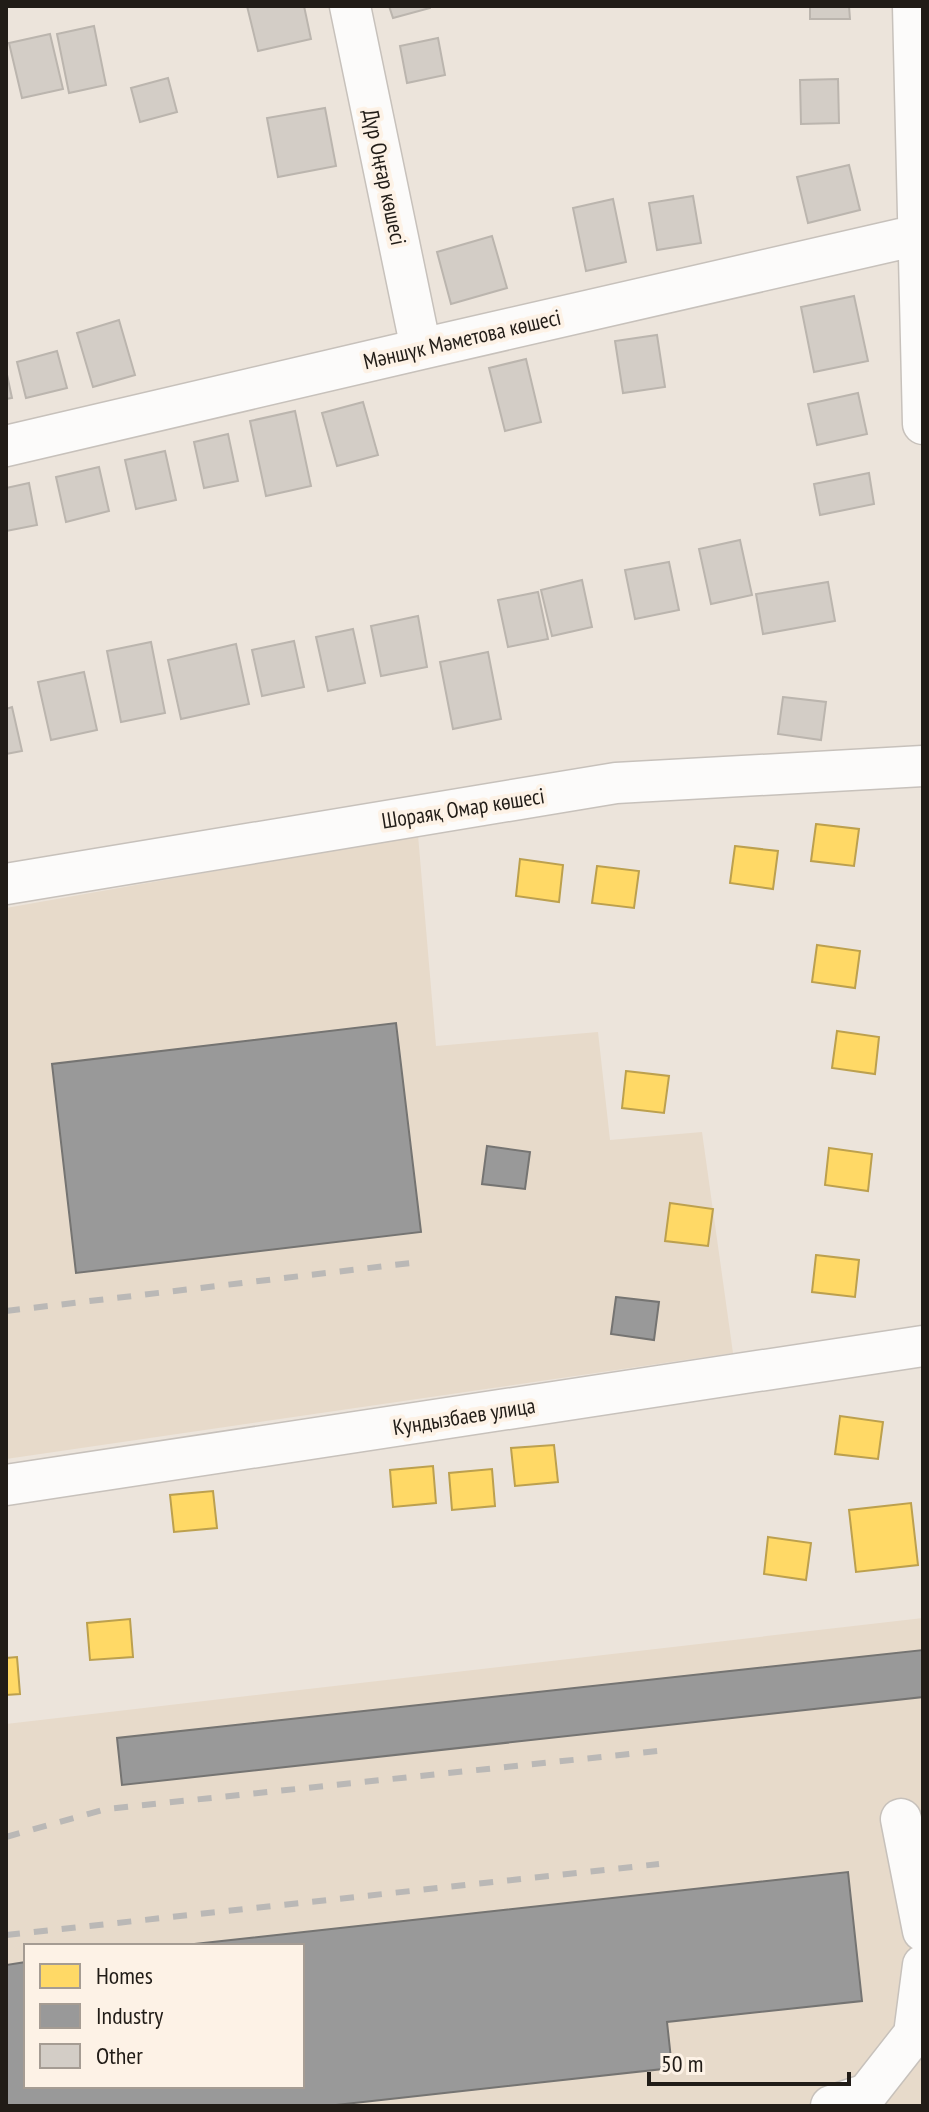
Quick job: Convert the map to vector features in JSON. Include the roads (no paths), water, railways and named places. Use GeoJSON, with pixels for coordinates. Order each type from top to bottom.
{"type":"FeatureCollection","features":[{"type":"Feature","properties":{"kind":"street","name":"Дүр Оңғар көшесі"},"geometry":{"type":"LineString","coordinates":[[350,6],[421,349]]}},
{"type":"Feature","properties":{"kind":"street"},"geometry":{"type":"LineString","coordinates":[[913,6],[919,114],[918,235],[923,424]]}},
{"type":"Feature","properties":{"kind":"street","name":"Мәншүк Мәметова көшесі"},"geometry":{"type":"LineString","coordinates":[[6,446],[918,235]]}},
{"type":"Feature","properties":{"kind":"street","name":"Шораяқ Омар көшесі"},"geometry":{"type":"LineString","coordinates":[[6,884],[616,783],[923,766]]}},
{"type":"Feature","properties":{"kind":"street","name":"Кундызбаев улица"},"geometry":{"type":"LineString","coordinates":[[6,1485],[923,1346]]}},
{"type":"Feature","properties":{"kind":"street"},"geometry":{"type":"LineString","coordinates":[[901,1819],[923,1931]]}},
{"type":"Feature","properties":{"kind":"street"},"geometry":{"type":"LineString","coordinates":[[831,2106],[867,2094],[914,2034],[923,1965]]}},
{"type":"Feature","properties":{"kind":"railway"},"geometry":{"type":"LineString","coordinates":[[6,1311],[419,1262]]}},
{"type":"Feature","properties":{"kind":"railway"},"geometry":{"type":"LineString","coordinates":[[6,1837],[106,1809],[658,1751]]}},
{"type":"Feature","properties":{"kind":"railway"},"geometry":{"type":"LineString","coordinates":[[6,1935],[659,1864]]}}]}
